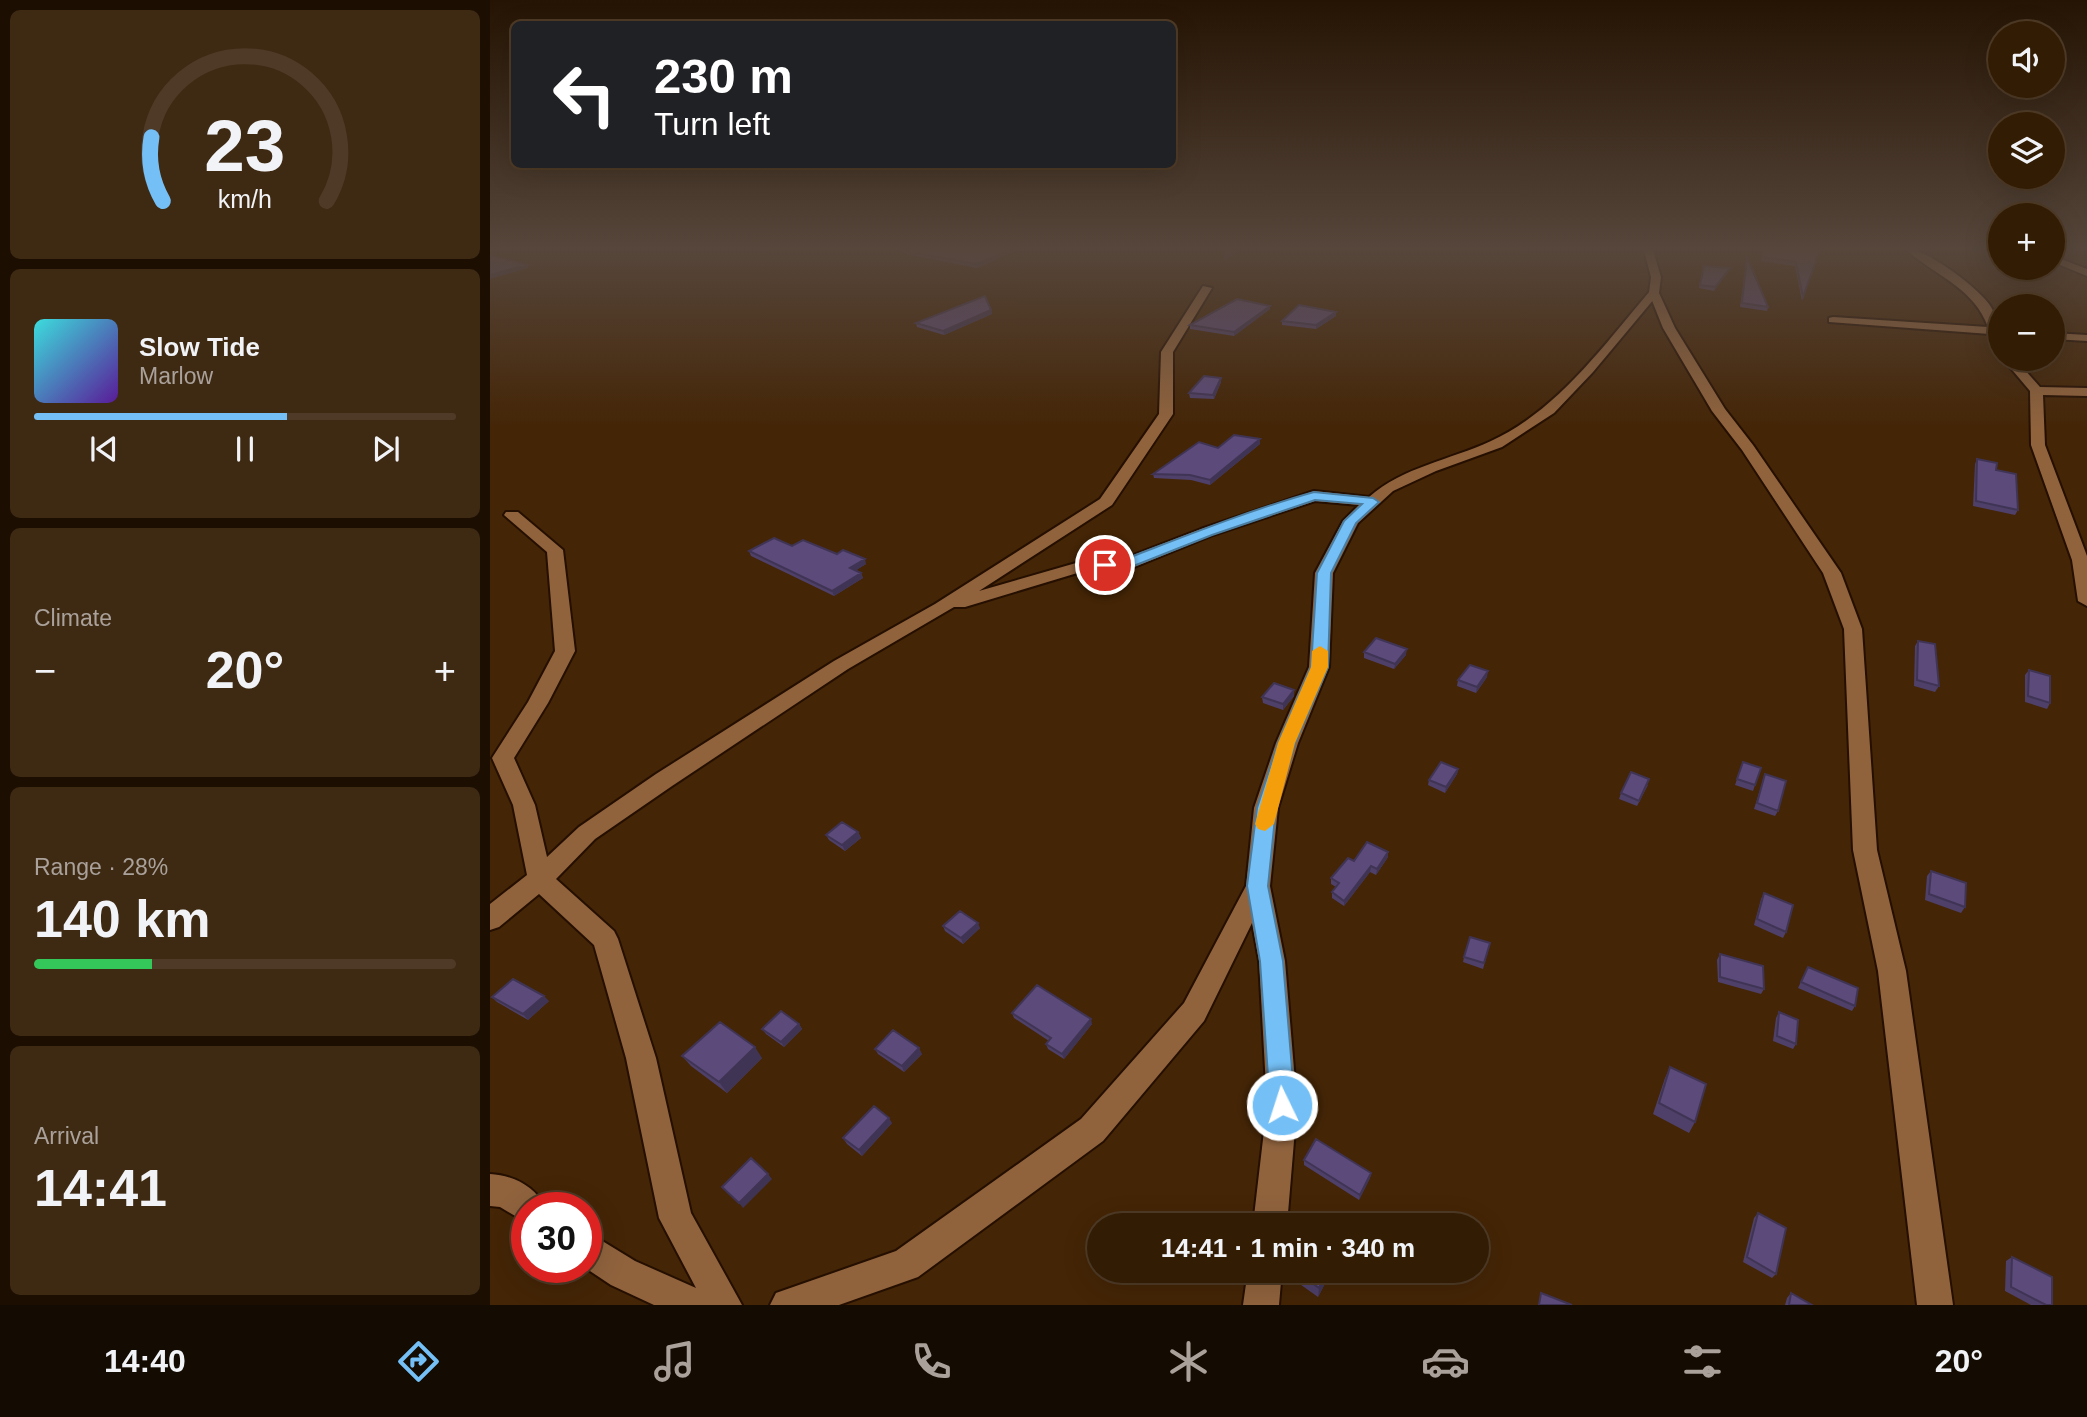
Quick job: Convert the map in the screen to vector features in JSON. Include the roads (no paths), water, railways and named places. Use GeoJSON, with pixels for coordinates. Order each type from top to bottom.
{"type":"FeatureCollection","features":[{"type":"Feature","properties":{"kind":"street"},"geometry":{"type":"LineString","coordinates":[[490,919],[540,878],[587,833],[663,780],[841,665],[941,608],[1106,502],[1166,414],[1167,352],[1193,308]]}},
{"type":"Feature","properties":{"kind":"street"},"geometry":{"type":"LineString","coordinates":[[1271,1213],[1282,1105],[1272,961],[1258,886],[1266,808],[1287,743],[1320,667],[1324,573],[1350,521],[1388,488],[1497,444],[1549,410],[1589,369],[1641,308]]}},
{"type":"Feature","properties":{"kind":"street"},"geometry":{"type":"LineString","coordinates":[[1660,308],[1669,328],[1719,411],[1748,448],[1832,573],[1853,628],[1865,850],[1892,971],[1935,1305]]}},
{"type":"Feature","properties":{"kind":"street"},"geometry":{"type":"LineString","coordinates":[[1833,320],[1988,330]]}},
{"type":"Feature","properties":{"kind":"street"},"geometry":{"type":"LineString","coordinates":[[2065,337],[2087,338]]}},
{"type":"Feature","properties":{"kind":"street"},"geometry":{"type":"LineString","coordinates":[[2019,371],[2036,391],[2038,445],[2081,560],[2087,601]]}},
{"type":"Feature","properties":{"kind":"street"},"geometry":{"type":"LineString","coordinates":[[2036,391],[2087,392]]}},
{"type":"Feature","properties":{"kind":"street"},"geometry":{"type":"LineString","coordinates":[[941,608],[1083,566],[1126,564],[1207,532],[1314,496],[1373,502]]}},
{"type":"Feature","properties":{"kind":"street"},"geometry":{"type":"LineString","coordinates":[[512,515],[555,550],[565,651],[503,758],[524,805],[540,878],[605,939],[641,1059],[676,1218],[724,1305]]}},
{"type":"Feature","properties":{"kind":"street"},"geometry":{"type":"LineString","coordinates":[[788,1305],[906,1265],[1092,1130],[1194,1012],[1258,886]]}},
{"type":"Feature","properties":{"kind":"street"},"geometry":{"type":"LineString","coordinates":[[490,1190],[505,1191],[511,1195]]}},
{"type":"Feature","properties":{"kind":"street"},"geometry":{"type":"LineString","coordinates":[[602,1259],[623,1273],[693,1305]]}},
{"type":"Feature","properties":{"kind":"street"},"geometry":{"type":"LineString","coordinates":[[1261,1305],[1264,1283]]}}]}
